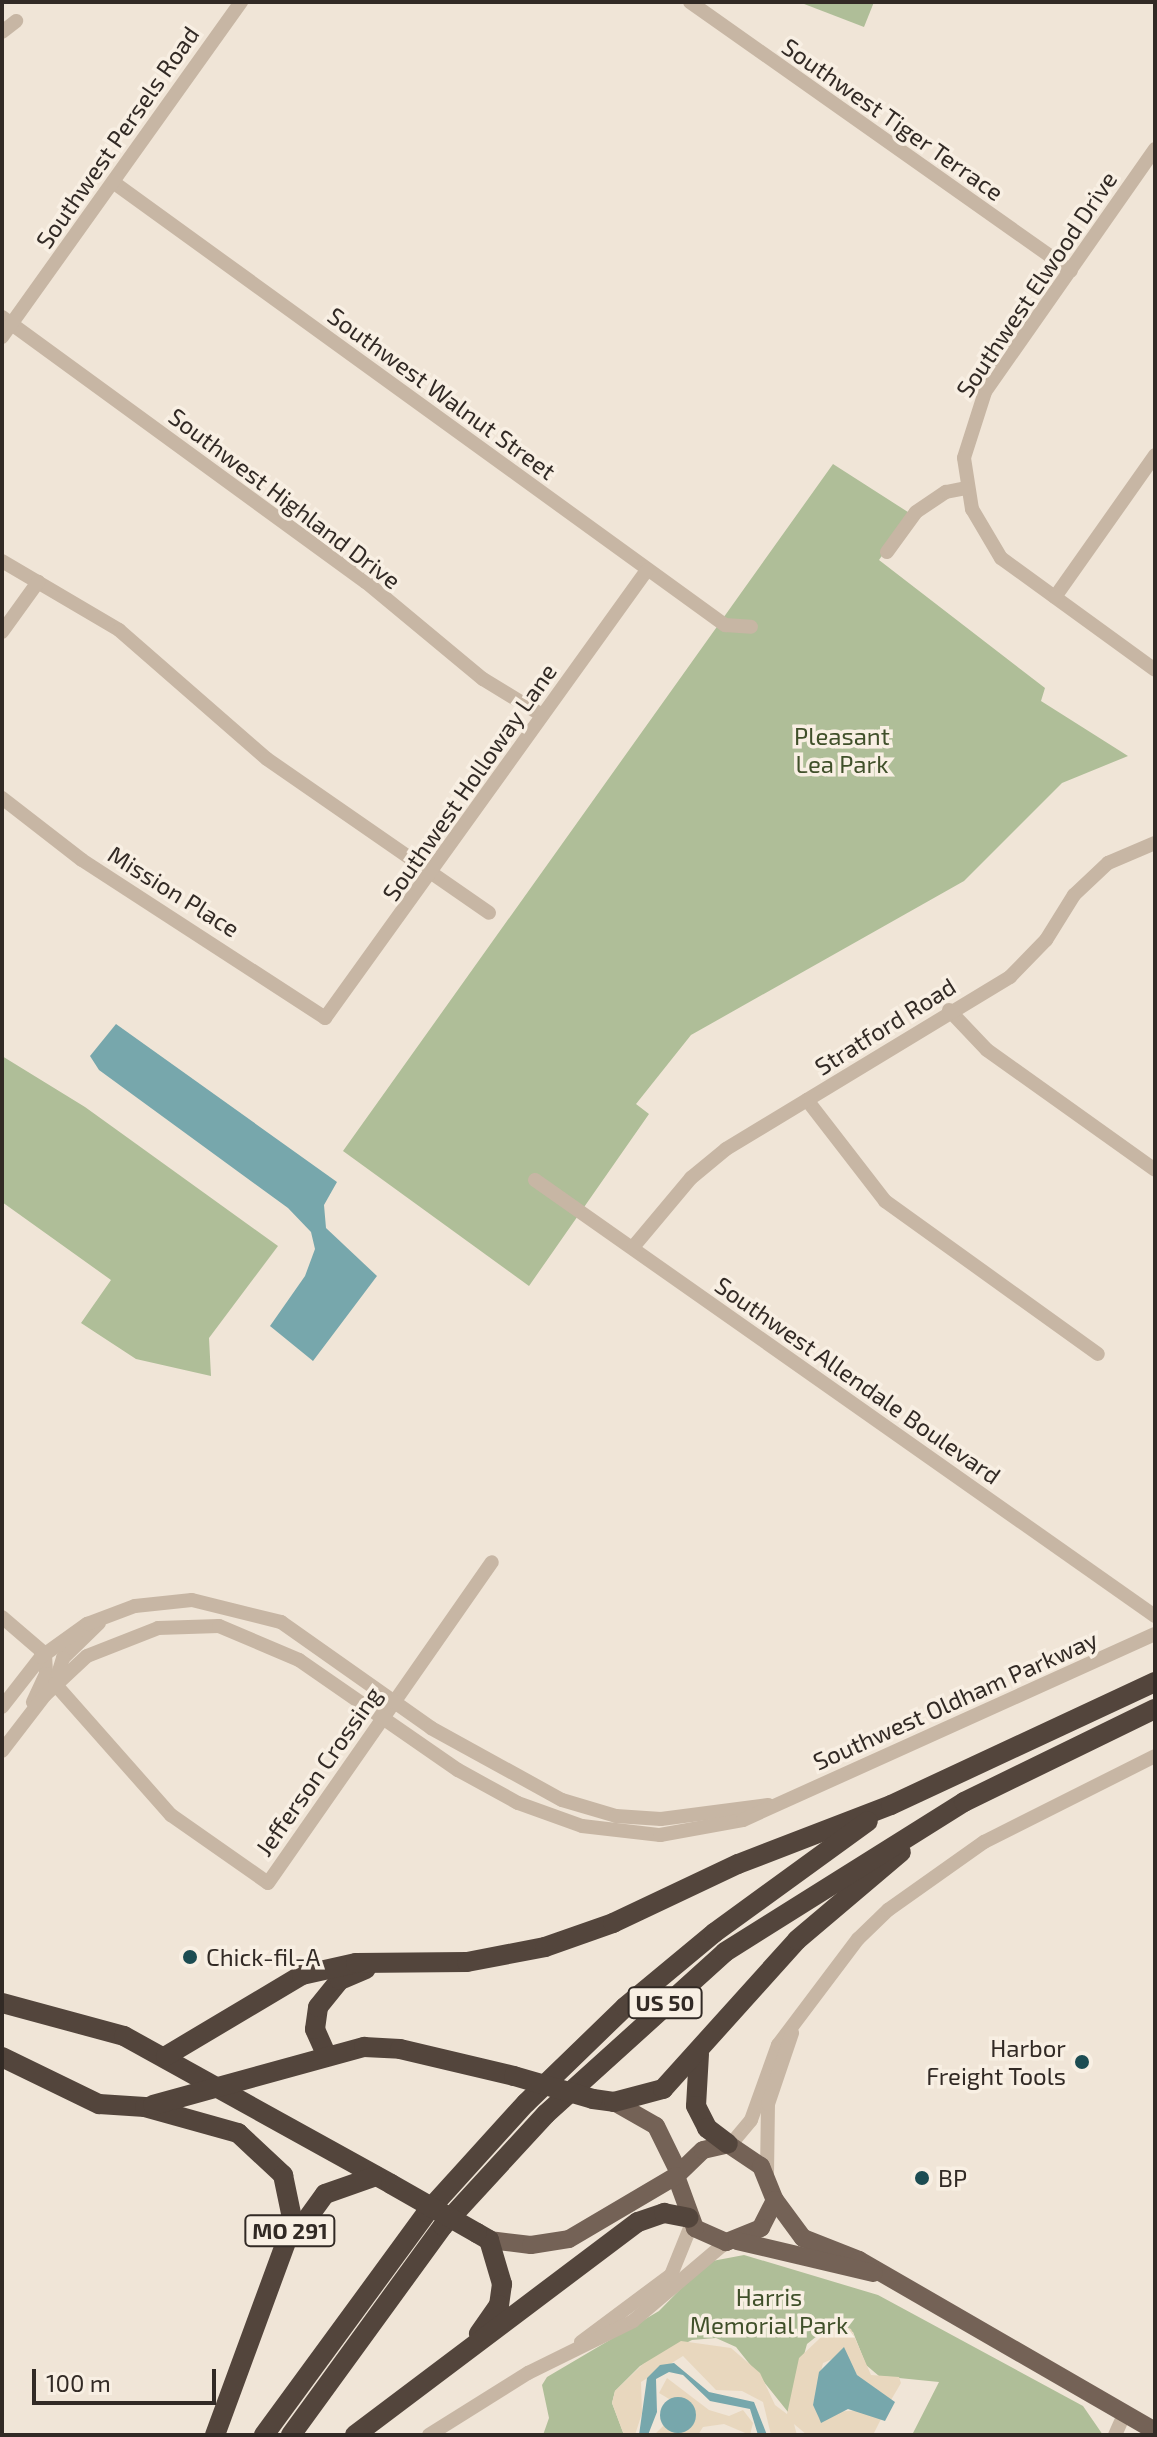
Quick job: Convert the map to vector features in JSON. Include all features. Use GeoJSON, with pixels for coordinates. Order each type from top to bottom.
{"type":"FeatureCollection","features":[{"type":"Feature","properties":{"kind":"highway","name":"US 50"},"geometry":{"type":"LineString","coordinates":[[264,2435],[427,2212],[526,2103],[625,2007],[714,1933],[891,1805],[1155,1682]]}},
{"type":"Feature","properties":{"kind":"highway","name":"US 50"},"geometry":{"type":"LineString","coordinates":[[291,2435],[443,2226],[641,2024],[725,1952],[964,1802],[1155,1709]]}},
{"type":"Feature","properties":{"kind":"highway"},"geometry":{"type":"LineString","coordinates":[[145,2107],[326,2054],[400,2049],[604,2100],[663,2089],[814,1923],[964,1802]]}},
{"type":"Feature","properties":{"kind":"highway"},"geometry":{"type":"LineString","coordinates":[[166,2056],[302,1975],[393,1961],[467,1962],[545,1947],[891,1805]]}},
{"type":"Feature","properties":{"kind":"highway"},"geometry":{"type":"LineString","coordinates":[[326,2054],[315,2029],[322,1999],[349,1974],[393,1961]]}},
{"type":"Feature","properties":{"kind":"highway"},"geometry":{"type":"LineString","coordinates":[[2,2003],[93,2026],[166,2056],[483,2237],[501,2273],[499,2305],[467,2349]]}},
{"type":"Feature","properties":{"kind":"highway"},"geometry":{"type":"LineString","coordinates":[[700,2051],[696,2106],[707,2128],[729,2144]]}},
{"type":"Feature","properties":{"kind":"highway","name":"MO 291"},"geometry":{"type":"LineString","coordinates":[[2,2057],[99,2104],[145,2107],[208,2121],[265,2152],[291,2192],[293,2223],[215,2435]]}},
{"type":"Feature","properties":{"kind":"highway","name":"MO 291"},"geometry":{"type":"LineString","coordinates":[[280,2261],[325,2194],[384,2180]]}},
{"type":"Feature","properties":{"kind":"highway"},"geometry":{"type":"LineString","coordinates":[[355,2435],[638,2222],[664,2213],[690,2220]]}},
{"type":"Feature","properties":{"kind":"main road"},"geometry":{"type":"LineString","coordinates":[[604,2100],[656,2126],[677,2173],[690,2220],[732,2242],[873,2273]]}},
{"type":"Feature","properties":{"kind":"main road"},"geometry":{"type":"LineString","coordinates":[[483,2237],[531,2245],[569,2239],[677,2173],[703,2150],[729,2144],[767,2174],[775,2200],[803,2238],[843,2252],[873,2273],[1155,2431]]}},
{"type":"Feature","properties":{"kind":"main road"},"geometry":{"type":"LineString","coordinates":[[732,2242],[761,2228],[775,2200]]}},
{"type":"Feature","properties":{"kind":"street","name":"Southwest Persels Road"},"geometry":{"type":"LineString","coordinates":[[2,337],[7,320],[113,182],[241,2]]}},
{"type":"Feature","properties":{"kind":"street","name":"Southwest Tiger Terrace"},"geometry":{"type":"LineString","coordinates":[[690,2],[1071,271]]}},
{"type":"Feature","properties":{"kind":"street"},"geometry":{"type":"LineString","coordinates":[[2,32],[16,21]]}},
{"type":"Feature","properties":{"kind":"street","name":"Southwest Elwood Drive"},"geometry":{"type":"LineString","coordinates":[[966,488],[964,458],[975,413],[1155,149]]}},
{"type":"Feature","properties":{"kind":"street","name":"Southwest Walnut Street"},"geometry":{"type":"LineString","coordinates":[[113,182],[725,625],[751,627]]}},
{"type":"Feature","properties":{"kind":"street","name":"Southwest Highland Drive"},"geometry":{"type":"LineString","coordinates":[[7,320],[366,582],[483,679],[542,715]]}},
{"type":"Feature","properties":{"kind":"street"},"geometry":{"type":"LineString","coordinates":[[1055,597],[1155,455]]}},
{"type":"Feature","properties":{"kind":"street"},"geometry":{"type":"LineString","coordinates":[[887,552],[916,512],[946,492],[966,488],[982,533],[1001,558],[1155,670]]}},
{"type":"Feature","properties":{"kind":"street"},"geometry":{"type":"LineString","coordinates":[[2,561],[119,630],[267,759],[489,913]]}},
{"type":"Feature","properties":{"kind":"street","name":"Southwest Holloway Lane"},"geometry":{"type":"LineString","coordinates":[[325,1018],[433,872],[647,570]]}},
{"type":"Feature","properties":{"kind":"street"},"geometry":{"type":"LineString","coordinates":[[2,632],[38,582]]}},
{"type":"Feature","properties":{"kind":"street","name":"Mission Place"},"geometry":{"type":"LineString","coordinates":[[2,798],[82,860],[325,1018]]}},
{"type":"Feature","properties":{"kind":"street","name":"Stratford Road"},"geometry":{"type":"LineString","coordinates":[[634,1246],[691,1178],[949,1010],[1010,977],[1046,940],[1074,895],[1108,863],[1155,843]]}},
{"type":"Feature","properties":{"kind":"street"},"geometry":{"type":"LineString","coordinates":[[949,1010],[987,1050],[1155,1170]]}},
{"type":"Feature","properties":{"kind":"street"},"geometry":{"type":"LineString","coordinates":[[807,1100],[885,1201],[1098,1354]]}},
{"type":"Feature","properties":{"kind":"street","name":"Southwest Allendale Boulevard"},"geometry":{"type":"LineString","coordinates":[[535,1180],[634,1246],[1155,1616]]}},
{"type":"Feature","properties":{"kind":"street","name":"Jefferson Crossing"},"geometry":{"type":"LineString","coordinates":[[55,1684],[171,1815],[268,1883],[492,1562]]}},
{"type":"Feature","properties":{"kind":"street","name":"Southwest Oldham Parkway"},"geometry":{"type":"LineString","coordinates":[[2,1707],[45,1654],[106,1615],[163,1600],[251,1611],[304,1636],[393,1701],[562,1800],[616,1816],[661,1819],[773,1805]]}},
{"type":"Feature","properties":{"kind":"street"},"geometry":{"type":"LineString","coordinates":[[55,1684],[63,1658],[106,1615]]}},
{"type":"Feature","properties":{"kind":"street"},"geometry":{"type":"LineString","coordinates":[[2,1617],[45,1654],[46,1674],[27,1717]]}},
{"type":"Feature","properties":{"kind":"street","name":"Southwest Oldham Parkway"},"geometry":{"type":"LineString","coordinates":[[2,1751],[55,1684],[87,1656],[127,1637],[173,1625],[208,1625],[263,1641],[486,1786],[556,1817],[660,1835],[733,1823],[1155,1634]]}},
{"type":"Feature","properties":{"kind":"street"},"geometry":{"type":"LineString","coordinates":[[729,2144],[751,2120],[778,2045],[858,1939],[913,1888],[984,1842],[1155,1756]]}},
{"type":"Feature","properties":{"kind":"street"},"geometry":{"type":"LineString","coordinates":[[556,1817],[562,1800]]}},
{"type":"Feature","properties":{"kind":"street"},"geometry":{"type":"LineString","coordinates":[[767,2174],[768,2104],[796,2021]]}},
{"type":"Feature","properties":{"kind":"street"},"geometry":{"type":"LineString","coordinates":[[429,2435],[577,2345],[671,2275],[690,2220]]}},
{"type":"Feature","properties":{"kind":"street"},"geometry":{"type":"LineString","coordinates":[[577,2345],[609,2336],[644,2313],[732,2242]]}},
{"type":"Feature","properties":{"kind":"street"},"geometry":{"type":"LineString","coordinates":[[1115,2435],[1125,2413]]}},
{"type":"Feature","properties":{"kind":"green space"},"geometry":{"type":"Polygon","coordinates":[[[799,2],[874,2],[864,27],[799,2]]]}},
{"type":"Feature","properties":{"kind":"green space","name":"Pleasant Lea Park"},"geometry":{"type":"Polygon","coordinates":[[[833,464],[911,514],[879,560],[1045,688],[1041,701],[1128,756],[1062,783],[964,881],[691,1035],[636,1104],[649,1114],[529,1286],[343,1151],[833,464]]]}},
{"type":"Feature","properties":{"kind":"green space"},"geometry":{"type":"Polygon","coordinates":[[[2,1056],[85,1107],[278,1246],[209,1338],[211,1376],[136,1359],[81,1323],[111,1280],[2,1202],[2,1056]]]}},
{"type":"Feature","properties":{"kind":"green space","name":"Harris Memorial Park"},"geometry":{"type":"Polygon","coordinates":[[[744,2255],[878,2295],[1083,2406],[1103,2435],[912,2435],[939,2382],[879,2376],[866,2365],[853,2332],[832,2324],[807,2344],[788,2412],[736,2347],[716,2338],[692,2340],[640,2366],[615,2391],[612,2403],[624,2435],[543,2435],[549,2418],[542,2385],[547,2377],[659,2311],[707,2262],[744,2255]]]}},
{"type":"Feature","properties":{"kind":"shaded area"},"geometry":{"type":"Polygon","coordinates":[[[836,2323],[851,2329],[871,2375],[899,2377],[901,2383],[891,2400],[857,2375],[845,2354],[823,2363],[813,2405],[822,2422],[833,2412],[864,2410],[881,2419],[873,2435],[807,2435],[794,2424],[797,2435],[771,2435],[763,2402],[742,2391],[716,2390],[683,2356],[641,2382],[642,2413],[635,2435],[624,2435],[612,2403],[615,2391],[643,2364],[681,2341],[731,2348],[760,2373],[775,2405],[787,2414],[799,2358],[836,2323]]]}},
{"type":"Feature","properties":{"kind":"shaded area"},"geometry":{"type":"Polygon","coordinates":[[[667,2378],[709,2410],[729,2416],[743,2410],[753,2423],[750,2435],[724,2424],[703,2427],[698,2435],[654,2435],[664,2425],[687,2430],[695,2421],[696,2415],[659,2393],[667,2378]]]}},
{"type":"Feature","properties":{"kind":"water"},"geometry":{"type":"Polygon","coordinates":[[[116,1024],[337,1182],[324,1205],[326,1228],[377,1276],[313,1361],[270,1326],[305,1276],[315,1249],[311,1232],[288,1208],[99,1070],[90,1056],[116,1024]]]}},
{"type":"Feature","properties":{"kind":"water"},"geometry":{"type":"Polygon","coordinates":[[[844,2347],[857,2375],[895,2402],[885,2421],[848,2409],[821,2423],[813,2405],[819,2372],[844,2347]]]}},
{"type":"Feature","properties":{"kind":"water"},"geometry":{"type":"Polygon","coordinates":[[[674,2363],[709,2392],[754,2402],[767,2435],[758,2435],[750,2409],[710,2401],[683,2375],[669,2372],[656,2379],[657,2412],[648,2435],[639,2435],[647,2378],[660,2365],[674,2363]]]}},
{"type":"Feature","properties":{"kind":"water"},"geometry":{"type":"Polygon","coordinates":[[[678,2397],[690,2403],[696,2415],[690,2427],[678,2433],[666,2427],[660,2415],[666,2403],[678,2397]]]}},
{"type":"Feature","properties":{"kind":"place","name":"Chick-fil-A"},"geometry":{"type":"Point","coordinates":[190,1957]}},
{"type":"Feature","properties":{"kind":"place","name":"Harbor Freight Tools"},"geometry":{"type":"Point","coordinates":[1082,2062]}},
{"type":"Feature","properties":{"kind":"place","name":"BP"},"geometry":{"type":"Point","coordinates":[922,2178]}}]}
